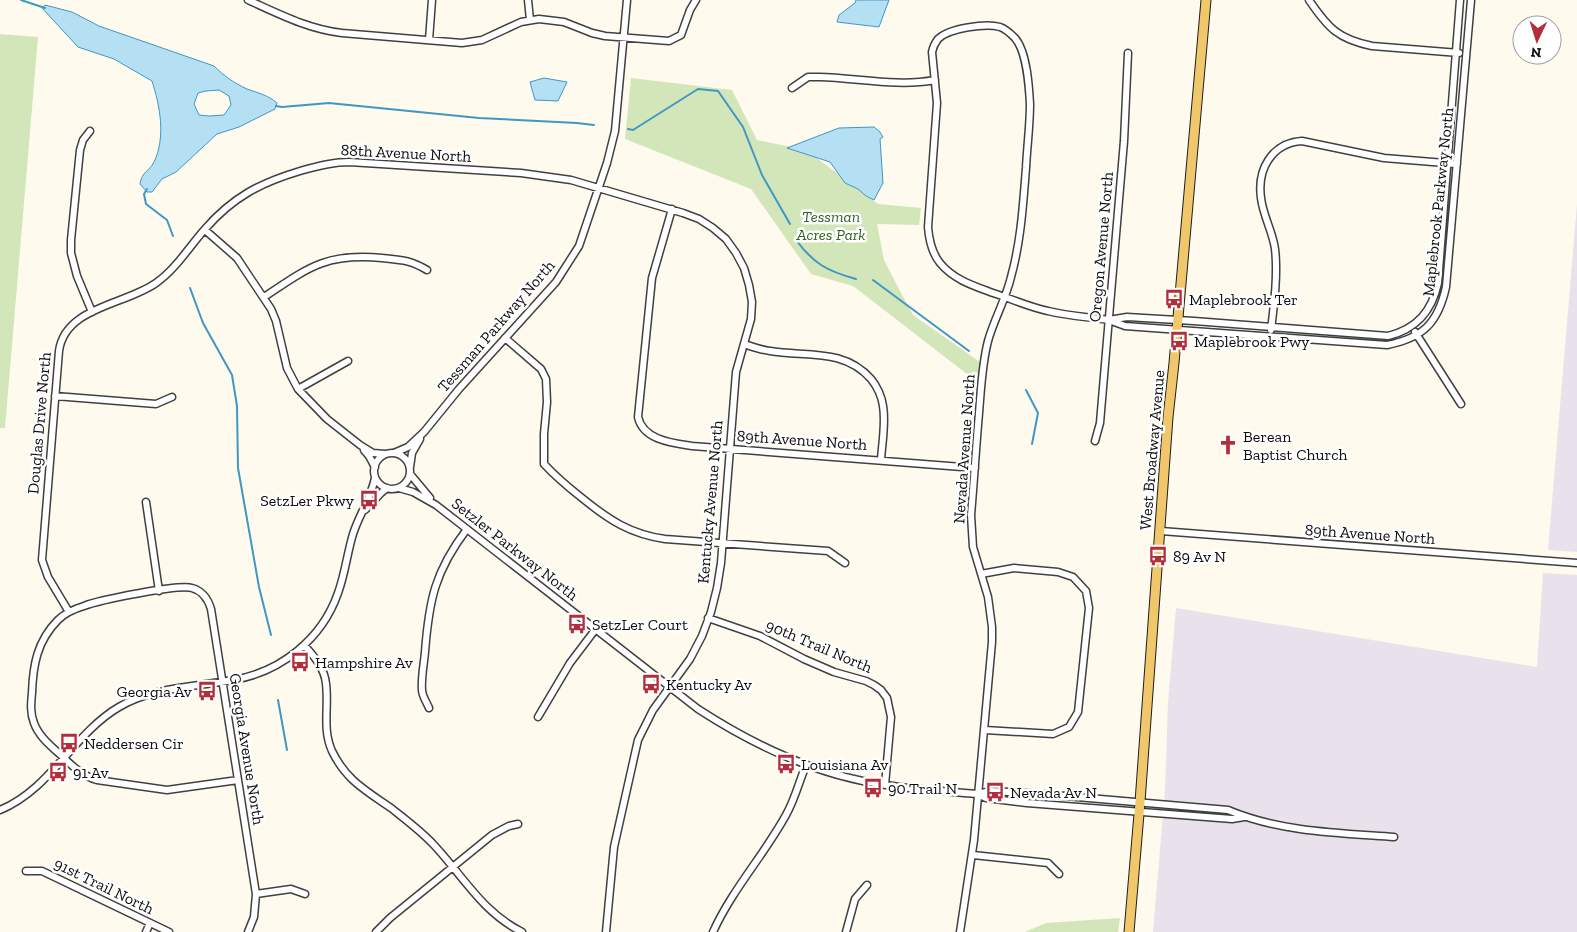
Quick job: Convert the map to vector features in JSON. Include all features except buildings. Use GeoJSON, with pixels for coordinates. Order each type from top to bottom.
{"type":"FeatureCollection","features":[{"type":"Feature","properties":{"kind":"main road","name":"West Broadway Avenue"},"geometry":{"type":"LineString","coordinates":[[1129,932],[1166,436],[1178,325],[1206,0]]}},
{"type":"Feature","properties":{"kind":"street"},"geometry":{"type":"LineString","coordinates":[[248,0],[298,23],[322,30],[462,43],[482,40],[513,25],[530,20],[556,20],[592,33],[669,41],[681,35],[690,10],[696,0]]}},
{"type":"Feature","properties":{"kind":"street"},"geometry":{"type":"LineString","coordinates":[[265,8],[269,0]]}},
{"type":"Feature","properties":{"kind":"street"},"geometry":{"type":"LineString","coordinates":[[429,40],[432,0]]}},
{"type":"Feature","properties":{"kind":"street"},"geometry":{"type":"LineString","coordinates":[[528,0],[530,20]]}},
{"type":"Feature","properties":{"kind":"street","name":"Tessman Parkway North"},"geometry":{"type":"LineString","coordinates":[[394,453],[408,447],[424,432],[459,389],[556,282],[579,246],[615,131],[627,0]]}},
{"type":"Feature","properties":{"kind":"street"},"geometry":{"type":"LineString","coordinates":[[1309,0],[1321,18],[1335,32],[1359,43],[1372,46],[1466,53]]}},
{"type":"Feature","properties":{"kind":"street","name":"Maplebrook Parkway North"},"geometry":{"type":"LineString","coordinates":[[1178,325],[1272,326],[1388,336],[1401,333],[1422,318],[1430,308],[1436,295],[1438,283],[1460,0]]}},
{"type":"Feature","properties":{"kind":"street","name":"Maplebrook Parkway North"},"geometry":{"type":"LineString","coordinates":[[1178,325],[1271,336],[1387,345],[1404,341],[1417,334],[1435,318],[1442,306],[1446,287],[1470,0]]}},
{"type":"Feature","properties":{"kind":"street","name":"Nevada Avenue North"},"geometry":{"type":"LineString","coordinates":[[935,80],[932,60],[934,44],[939,38],[953,30],[979,26],[1000,27],[1009,32],[1021,47],[1030,104],[1021,226],[1015,262],[1005,297],[988,341],[985,356],[975,468],[971,531],[973,547],[988,597],[992,627],[985,730],[977,794],[973,855],[960,932]]}},
{"type":"Feature","properties":{"kind":"street","name":"Oregon Avenue North"},"geometry":{"type":"LineString","coordinates":[[1094,441],[1100,423],[1127,103],[1128,53]]}},
{"type":"Feature","properties":{"kind":"street"},"geometry":{"type":"LineString","coordinates":[[792,88],[808,78],[819,77],[894,82],[935,80],[937,103],[928,227],[931,245],[939,262],[953,276],[972,285],[1051,312],[1109,320],[1125,326],[1178,325]]}},
{"type":"Feature","properties":{"kind":"street"},"geometry":{"type":"LineString","coordinates":[[90,131],[83,140],[80,150],[71,240],[73,264],[92,312]]}},
{"type":"Feature","properties":{"kind":"street"},"geometry":{"type":"LineString","coordinates":[[1271,336],[1276,264],[1275,249],[1260,197],[1263,169],[1278,148],[1293,142],[1302,141],[1384,158],[1457,164]]}},
{"type":"Feature","properties":{"kind":"street","name":"88th Avenue North"},"geometry":{"type":"LineString","coordinates":[[92,312],[136,294],[159,281],[231,204],[258,186],[270,180],[317,166],[338,162],[563,178],[672,209],[699,219],[726,239]]}},
{"type":"Feature","properties":{"kind":"street","name":"89th Avenue North"},"geometry":{"type":"LineString","coordinates":[[672,209],[652,278],[638,417],[643,430],[666,440],[683,444],[975,468]]}},
{"type":"Feature","properties":{"kind":"street"},"geometry":{"type":"LineString","coordinates":[[205,230],[237,258],[264,297],[276,321],[287,368],[298,389],[327,419],[360,445],[373,453],[394,453],[402,456],[410,470],[408,480],[399,488],[387,488],[375,478]]}},
{"type":"Feature","properties":{"kind":"street","name":"Kentucky Avenue North"},"geometry":{"type":"LineString","coordinates":[[606,932],[614,847],[638,740],[653,710],[690,659],[708,618],[717,588],[736,372],[751,319],[752,302],[749,284],[740,258],[726,239]]}},
{"type":"Feature","properties":{"kind":"street"},"geometry":{"type":"LineString","coordinates":[[264,297],[315,265],[347,257],[363,256],[409,261],[427,270]]}},
{"type":"Feature","properties":{"kind":"street","name":"Douglas Drive North"},"geometry":{"type":"LineString","coordinates":[[69,612],[48,577],[42,560],[58,351],[61,339],[71,325],[92,312]]}},
{"type":"Feature","properties":{"kind":"street"},"geometry":{"type":"LineString","coordinates":[[1412,326],[1461,404]]}},
{"type":"Feature","properties":{"kind":"street"},"geometry":{"type":"LineString","coordinates":[[505,338],[541,369],[546,379],[547,402],[544,464],[602,514],[632,531],[648,536],[665,539],[828,551],[845,563]]}},
{"type":"Feature","properties":{"kind":"street"},"geometry":{"type":"LineString","coordinates":[[744,344],[771,352],[842,359],[854,364],[865,372],[876,388],[883,406],[880,460]]}},
{"type":"Feature","properties":{"kind":"street"},"geometry":{"type":"LineString","coordinates":[[298,389],[348,361]]}},
{"type":"Feature","properties":{"kind":"street"},"geometry":{"type":"LineString","coordinates":[[55,396],[156,404],[172,397]]}},
{"type":"Feature","properties":{"kind":"street","name":"Tessman Parkway North"},"geometry":{"type":"LineString","coordinates":[[410,470],[412,453],[424,432]]}},
{"type":"Feature","properties":{"kind":"street"},"geometry":{"type":"LineString","coordinates":[[360,445],[375,467]]}},
{"type":"Feature","properties":{"kind":"street"},"geometry":{"type":"LineString","coordinates":[[0,810],[30,792],[43,781],[97,723],[130,700],[162,691],[250,676],[278,665],[304,645],[321,625],[334,605],[354,532],[373,487],[375,467],[385,454]]}},
{"type":"Feature","properties":{"kind":"street","name":"Setzler Parkway North"},"geometry":{"type":"LineString","coordinates":[[410,470],[420,488],[436,505]]}},
{"type":"Feature","properties":{"kind":"street"},"geometry":{"type":"LineString","coordinates":[[363,512],[387,488]]}},
{"type":"Feature","properties":{"kind":"street","name":"Setzler Parkway North"},"geometry":{"type":"LineString","coordinates":[[399,488],[414,492],[436,505],[698,709],[758,745],[806,765],[853,779],[885,785],[977,794],[986,798],[1027,803],[1232,819],[1244,817]]}},
{"type":"Feature","properties":{"kind":"street"},"geometry":{"type":"LineString","coordinates":[[146,502],[159,591],[96,602],[69,612],[59,619],[49,630],[37,651],[33,671],[31,714],[39,733],[64,758],[87,777],[153,789],[180,789],[238,780]]}},
{"type":"Feature","properties":{"kind":"street"},"geometry":{"type":"LineString","coordinates":[[429,708],[422,692],[430,603],[444,564],[454,546],[467,529]]}},
{"type":"Feature","properties":{"kind":"street","name":"89th Avenue North"},"geometry":{"type":"LineString","coordinates":[[1160,531],[1577,563]]}},
{"type":"Feature","properties":{"kind":"street"},"geometry":{"type":"LineString","coordinates":[[981,574],[1014,568],[1058,572],[1073,577],[1086,591],[1089,608],[1080,704],[1078,712],[1069,726],[1053,734],[985,730]]}},
{"type":"Feature","properties":{"kind":"street","name":"Georgia Avenue North"},"geometry":{"type":"LineString","coordinates":[[159,591],[190,587],[198,590],[209,601],[256,894],[254,917],[248,932]]}},
{"type":"Feature","properties":{"kind":"street","name":"90th Trail North"},"geometry":{"type":"LineString","coordinates":[[708,618],[760,636],[804,659],[834,672],[866,681],[881,690],[887,698],[890,716],[885,785]]}},
{"type":"Feature","properties":{"kind":"street"},"geometry":{"type":"LineString","coordinates":[[538,717],[570,663],[595,630]]}},
{"type":"Feature","properties":{"kind":"street"},"geometry":{"type":"LineString","coordinates":[[304,645],[323,671],[326,682],[327,735],[331,749],[346,774],[367,793],[412,825],[434,845],[481,900],[498,916],[522,932]]}},
{"type":"Feature","properties":{"kind":"street"},"geometry":{"type":"LineString","coordinates":[[713,932],[733,896],[787,814],[806,765]]}},
{"type":"Feature","properties":{"kind":"street","name":"Setzler Parkway North"},"geometry":{"type":"LineString","coordinates":[[977,794],[990,791],[1140,802],[1228,810],[1244,817]]}},
{"type":"Feature","properties":{"kind":"street"},"geometry":{"type":"LineString","coordinates":[[1244,817],[1280,826],[1313,831],[1394,837]]}},
{"type":"Feature","properties":{"kind":"street"},"geometry":{"type":"LineString","coordinates":[[376,932],[390,918],[492,835],[509,826],[518,824]]}},
{"type":"Feature","properties":{"kind":"street"},"geometry":{"type":"LineString","coordinates":[[973,855],[1048,863],[1059,874]]}},
{"type":"Feature","properties":{"kind":"street","name":"91st Trail North"},"geometry":{"type":"LineString","coordinates":[[26,871],[42,871],[169,932]]}},
{"type":"Feature","properties":{"kind":"street"},"geometry":{"type":"LineString","coordinates":[[846,932],[855,900],[866,885]]}},
{"type":"Feature","properties":{"kind":"street"},"geometry":{"type":"LineString","coordinates":[[256,894],[291,889],[305,894]]}},
{"type":"Feature","properties":{"kind":"street"},"geometry":{"type":"LineString","coordinates":[[146,932],[150,923]]}},
{"type":"Feature","properties":{"kind":"shaded area"},"geometry":{"type":"Polygon","coordinates":[[[1577,204],[1577,552],[1548,550],[1577,204]]]}},
{"type":"Feature","properties":{"kind":"shaded area"},"geometry":{"type":"Polygon","coordinates":[[[1543,573],[1577,575],[1577,932],[1153,932],[1165,791],[1168,703],[1176,608],[1537,667],[1543,573]]]}},
{"type":"Feature","properties":{"kind":"green space"},"geometry":{"type":"Polygon","coordinates":[[[0,34],[38,37],[5,428],[0,428],[0,34]]]}},
{"type":"Feature","properties":{"kind":"green space","name":"Tessman Acres Park"},"geometry":{"type":"Polygon","coordinates":[[[631,78],[732,90],[757,140],[806,150],[878,204],[921,208],[919,225],[877,224],[884,260],[913,315],[980,362],[976,381],[853,286],[811,274],[751,189],[625,139],[631,78]]]}},
{"type":"Feature","properties":{"kind":"green space"},"geometry":{"type":"Polygon","coordinates":[[[1120,918],[1118,932],[1025,932],[1046,923],[1120,918]]]}},
{"type":"Feature","properties":{"kind":"water"},"geometry":{"type":"Polygon","coordinates":[[[856,0],[889,0],[879,27],[837,22],[839,15],[855,3],[856,0]]]}},
{"type":"Feature","properties":{"kind":"water"},"geometry":{"type":"Polygon","coordinates":[[[45,5],[72,12],[99,26],[214,66],[238,84],[274,100],[277,103],[275,109],[239,127],[217,134],[176,172],[162,179],[152,192],[147,192],[140,184],[144,174],[154,162],[158,152],[161,132],[159,111],[152,81],[114,59],[78,47],[42,8],[45,5]],[[219,90],[206,91],[198,93],[194,104],[199,115],[224,115],[231,105],[229,96],[219,90]]]}},
{"type":"Feature","properties":{"kind":"water"},"geometry":{"type":"Polygon","coordinates":[[[544,78],[567,82],[558,101],[535,100],[530,82],[544,78]]]}},
{"type":"Feature","properties":{"kind":"water"},"geometry":{"type":"Polygon","coordinates":[[[874,127],[883,137],[880,139],[883,183],[874,200],[845,183],[830,162],[787,148],[839,128],[874,127]]]}},
{"type":"Feature","properties":{"kind":"waterway"},"geometry":{"type":"LineString","coordinates":[[21,0],[45,8]]}},
{"type":"Feature","properties":{"kind":"waterway"},"geometry":{"type":"LineString","coordinates":[[628,129],[633,130],[698,89],[718,91],[743,127],[762,175],[790,224]]}},
{"type":"Feature","properties":{"kind":"waterway"},"geometry":{"type":"LineString","coordinates":[[276,106],[329,103],[479,118],[594,125]]}},
{"type":"Feature","properties":{"kind":"waterway"},"geometry":{"type":"LineString","coordinates":[[147,189],[144,194],[146,204],[167,220],[173,236]]}},
{"type":"Feature","properties":{"kind":"waterway"},"geometry":{"type":"LineString","coordinates":[[796,240],[822,266],[856,279]]}},
{"type":"Feature","properties":{"kind":"waterway"},"geometry":{"type":"LineString","coordinates":[[873,280],[969,351]]}},
{"type":"Feature","properties":{"kind":"waterway"},"geometry":{"type":"LineString","coordinates":[[190,288],[203,323],[232,375],[237,406],[238,468],[259,587],[271,635]]}},
{"type":"Feature","properties":{"kind":"waterway"},"geometry":{"type":"LineString","coordinates":[[1026,390],[1038,413],[1032,444]]}},
{"type":"Feature","properties":{"kind":"waterway"},"geometry":{"type":"LineString","coordinates":[[278,700],[287,750]]}},
{"type":"Feature","properties":{"kind":"place","name":"Maplebrook Ter"},"geometry":{"type":"Point","coordinates":[1174,299]}},
{"type":"Feature","properties":{"kind":"place","name":"Maplebrook Pwy"},"geometry":{"type":"Point","coordinates":[1179,341]}},
{"type":"Feature","properties":{"kind":"place","name":"Berean Baptist Church"},"geometry":{"type":"Point","coordinates":[1228,445]}},
{"type":"Feature","properties":{"kind":"place","name":"SetzLer Pkwy"},"geometry":{"type":"Point","coordinates":[369,500]}},
{"type":"Feature","properties":{"kind":"place","name":"89 Av N"},"geometry":{"type":"Point","coordinates":[1158,556]}},
{"type":"Feature","properties":{"kind":"place","name":"SetzLer Court"},"geometry":{"type":"Point","coordinates":[577,624]}},
{"type":"Feature","properties":{"kind":"place","name":"Hampshire Av"},"geometry":{"type":"Point","coordinates":[300,662]}},
{"type":"Feature","properties":{"kind":"place","name":"Kentucky Av"},"geometry":{"type":"Point","coordinates":[651,684]}},
{"type":"Feature","properties":{"kind":"place","name":"Georgia Av"},"geometry":{"type":"Point","coordinates":[207,691]}},
{"type":"Feature","properties":{"kind":"place","name":"Neddersen Cir"},"geometry":{"type":"Point","coordinates":[69,743]}},
{"type":"Feature","properties":{"kind":"place","name":"Louisiana Av"},"geometry":{"type":"Point","coordinates":[786,764]}},
{"type":"Feature","properties":{"kind":"place","name":"91 Av"},"geometry":{"type":"Point","coordinates":[58,772]}},
{"type":"Feature","properties":{"kind":"place","name":"90 Trail N"},"geometry":{"type":"Point","coordinates":[873,788]}},
{"type":"Feature","properties":{"kind":"place","name":"Nevada Av N"},"geometry":{"type":"Point","coordinates":[995,792]}}]}
